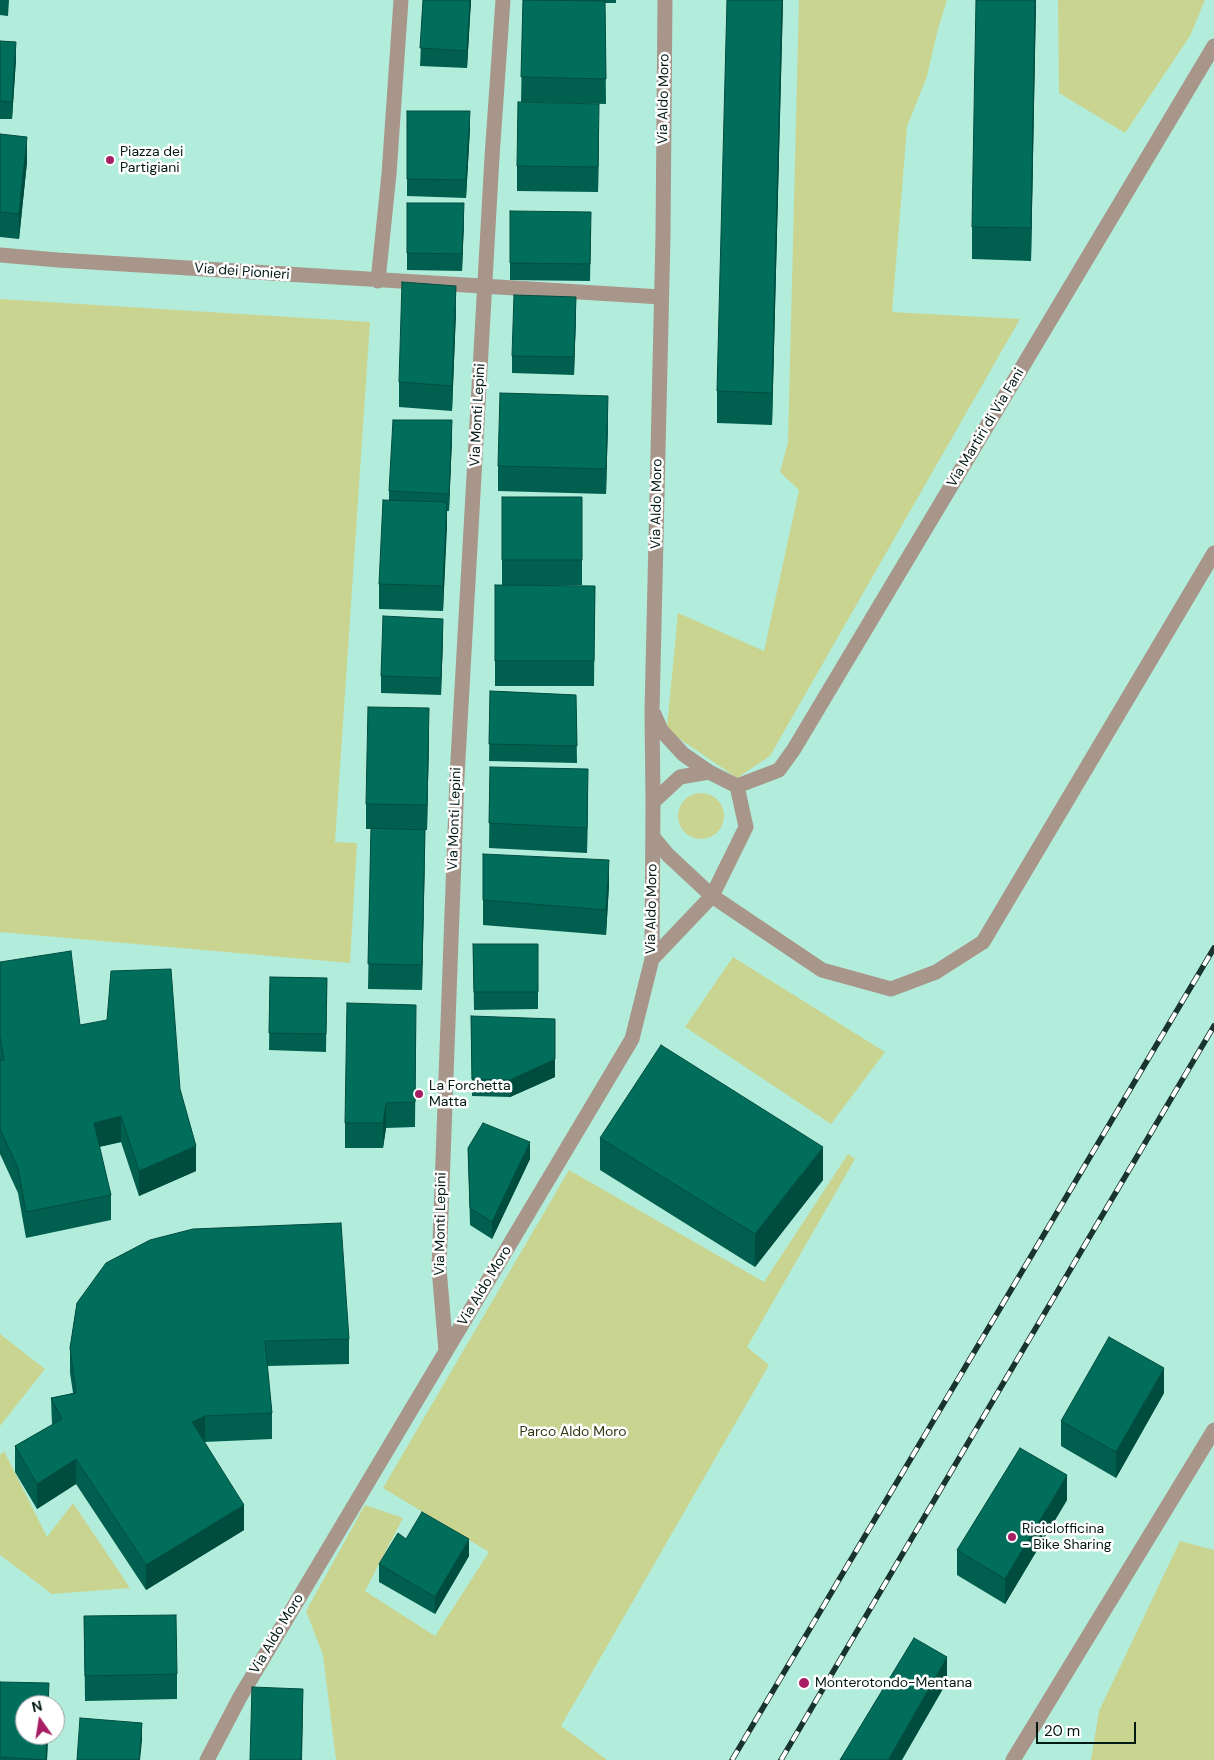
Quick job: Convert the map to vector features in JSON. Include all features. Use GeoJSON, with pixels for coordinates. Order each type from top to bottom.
{"type":"FeatureCollection","features":[{"type":"Feature","properties":{"kind":"street"},"geometry":{"type":"LineString","coordinates":[[378,281],[389,174],[401,0]]}},
{"type":"Feature","properties":{"kind":"street","name":"Via Monti Lepini"},"geometry":{"type":"LineString","coordinates":[[446,1351],[438,1268],[457,777],[485,287],[504,0]]}},
{"type":"Feature","properties":{"kind":"street","name":"Via Aldo Moro"},"geometry":{"type":"LineString","coordinates":[[207,1760],[245,1688],[632,1039],[652,959],[654,802],[652,712],[665,0]]}},
{"type":"Feature","properties":{"kind":"street","name":"Via Martiri di Via Fani"},"geometry":{"type":"LineString","coordinates":[[737,786],[779,770],[794,748],[1214,46]]}},
{"type":"Feature","properties":{"kind":"street","name":"Via dei Pionieri"},"geometry":{"type":"LineString","coordinates":[[0,255],[485,287]]}},
{"type":"Feature","properties":{"kind":"street"},"geometry":{"type":"LineString","coordinates":[[485,287],[661,297]]}},
{"type":"Feature","properties":{"kind":"street"},"geometry":{"type":"LineString","coordinates":[[653,837],[668,855],[712,896],[822,970],[891,989],[936,972],[983,942],[1214,553]]}},
{"type":"Feature","properties":{"kind":"street"},"geometry":{"type":"LineString","coordinates":[[652,712],[662,730],[684,754],[709,772],[737,786],[746,828],[712,896],[652,959]]}},
{"type":"Feature","properties":{"kind":"street"},"geometry":{"type":"LineString","coordinates":[[654,802],[680,777],[709,772]]}},
{"type":"Feature","properties":{"kind":"street"},"geometry":{"type":"LineString","coordinates":[[1013,1760],[1214,1430]]}},
{"type":"Feature","properties":{"kind":"green space"},"geometry":{"type":"Polygon","coordinates":[[[799,0],[947,0],[927,76],[907,127],[892,312],[1020,319],[770,756],[737,778],[671,733],[667,726],[678,613],[764,651],[799,490],[780,472],[788,442],[799,0]]]}},
{"type":"Feature","properties":{"kind":"green space"},"geometry":{"type":"Polygon","coordinates":[[[1058,0],[1205,0],[1190,36],[1125,133],[1059,93],[1058,0]]]}},
{"type":"Feature","properties":{"kind":"green space"},"geometry":{"type":"Polygon","coordinates":[[[0,299],[370,322],[335,842],[357,843],[350,963],[0,932],[0,299]]]}},
{"type":"Feature","properties":{"kind":"green space"},"geometry":{"type":"Polygon","coordinates":[[[706,793],[718,799],[723,807],[723,825],[718,833],[710,838],[696,839],[684,833],[679,825],[678,811],[684,799],[692,794],[706,793]]]}},
{"type":"Feature","properties":{"kind":"green space"},"geometry":{"type":"Polygon","coordinates":[[[733,957],[885,1052],[831,1124],[685,1027],[733,957]]]}},
{"type":"Feature","properties":{"kind":"green space","name":"Parco Aldo Moro"},"geometry":{"type":"Polygon","coordinates":[[[848,1154],[855,1159],[747,1347],[769,1365],[561,1726],[607,1760],[336,1760],[323,1655],[306,1611],[365,1505],[403,1518],[365,1591],[435,1636],[489,1552],[383,1488],[569,1170],[764,1282],[848,1154]]]}},
{"type":"Feature","properties":{"kind":"green space"},"geometry":{"type":"Polygon","coordinates":[[[0,1334],[45,1369],[0,1426],[0,1334]]]}},
{"type":"Feature","properties":{"kind":"green space"},"geometry":{"type":"Polygon","coordinates":[[[4,1451],[47,1537],[73,1503],[130,1588],[52,1594],[0,1555],[0,1455],[4,1451]]]}},
{"type":"Feature","properties":{"kind":"green space"},"geometry":{"type":"Polygon","coordinates":[[[1180,1541],[1214,1550],[1214,1760],[1091,1760],[1099,1711],[1180,1541]]]}},
{"type":"Feature","properties":{"kind":"building"},"geometry":{"type":"Polygon","coordinates":[[[423,0],[470,0],[467,51],[420,48],[423,0]]]}},
{"type":"Feature","properties":{"kind":"building"},"geometry":{"type":"Polygon","coordinates":[[[523,0],[605,1],[606,79],[521,77],[523,0]]]}},
{"type":"Feature","properties":{"kind":"building"},"geometry":{"type":"Polygon","coordinates":[[[727,0],[782,0],[772,393],[717,391],[727,0]]]}},
{"type":"Feature","properties":{"kind":"building"},"geometry":{"type":"Polygon","coordinates":[[[976,0],[1035,0],[1031,228],[972,227],[976,0]]]}},
{"type":"Feature","properties":{"kind":"building"},"geometry":{"type":"Polygon","coordinates":[[[0,41],[16,42],[12,102],[0,101],[0,41]]]}},
{"type":"Feature","properties":{"kind":"building"},"geometry":{"type":"Polygon","coordinates":[[[518,102],[599,104],[598,167],[517,166],[518,102]]]}},
{"type":"Feature","properties":{"kind":"building"},"geometry":{"type":"Polygon","coordinates":[[[407,111],[470,111],[466,180],[407,179],[407,111]]]}},
{"type":"Feature","properties":{"kind":"building"},"geometry":{"type":"Polygon","coordinates":[[[0,134],[27,137],[19,214],[0,212],[0,134]]]}},
{"type":"Feature","properties":{"kind":"building"},"geometry":{"type":"Polygon","coordinates":[[[407,203],[464,203],[462,254],[407,253],[407,203]]]}},
{"type":"Feature","properties":{"kind":"building"},"geometry":{"type":"Polygon","coordinates":[[[510,211],[591,212],[590,264],[510,263],[510,211]]]}},
{"type":"Feature","properties":{"kind":"building"},"geometry":{"type":"Polygon","coordinates":[[[402,282],[456,286],[452,386],[399,382],[402,282]]]}},
{"type":"Feature","properties":{"kind":"building"},"geometry":{"type":"Polygon","coordinates":[[[514,295],[576,297],[574,357],[512,356],[514,295]]]}},
{"type":"Feature","properties":{"kind":"building"},"geometry":{"type":"Polygon","coordinates":[[[500,393],[608,396],[606,469],[498,466],[500,393]]]}},
{"type":"Feature","properties":{"kind":"building"},"geometry":{"type":"Polygon","coordinates":[[[393,420],[452,420],[449,494],[389,491],[393,420]]]}},
{"type":"Feature","properties":{"kind":"building"},"geometry":{"type":"Polygon","coordinates":[[[502,497],[582,497],[582,560],[502,560],[502,497]]]}},
{"type":"Feature","properties":{"kind":"building"},"geometry":{"type":"Polygon","coordinates":[[[383,500],[447,502],[443,586],[379,584],[383,500]]]}},
{"type":"Feature","properties":{"kind":"building"},"geometry":{"type":"Polygon","coordinates":[[[495,585],[595,586],[594,661],[495,661],[495,585]]]}},
{"type":"Feature","properties":{"kind":"building"},"geometry":{"type":"Polygon","coordinates":[[[383,616],[443,619],[441,678],[381,676],[383,616]]]}},
{"type":"Feature","properties":{"kind":"building"},"geometry":{"type":"Polygon","coordinates":[[[490,691],[576,695],[577,746],[489,744],[490,691]]]}},
{"type":"Feature","properties":{"kind":"building"},"geometry":{"type":"Polygon","coordinates":[[[368,707],[429,708],[427,805],[366,804],[368,707]]]}},
{"type":"Feature","properties":{"kind":"building"},"geometry":{"type":"Polygon","coordinates":[[[490,767],[588,769],[587,828],[489,823],[490,767]]]}},
{"type":"Feature","properties":{"kind":"building"},"geometry":{"type":"Polygon","coordinates":[[[371,828],[425,830],[422,965],[368,964],[371,828]]]}},
{"type":"Feature","properties":{"kind":"building"},"geometry":{"type":"Polygon","coordinates":[[[483,854],[609,860],[606,910],[483,900],[483,854]]]}},
{"type":"Feature","properties":{"kind":"building"},"geometry":{"type":"Polygon","coordinates":[[[473,944],[538,944],[538,992],[474,992],[473,944]]]}},
{"type":"Feature","properties":{"kind":"building"},"geometry":{"type":"Polygon","coordinates":[[[71,951],[80,1025],[107,1020],[111,971],[171,969],[180,1089],[196,1146],[139,1171],[121,1116],[94,1123],[111,1195],[26,1212],[18,1168],[0,1129],[0,1060],[4,1060],[0,1036],[0,962],[71,951]]]}},
{"type":"Feature","properties":{"kind":"building"},"geometry":{"type":"Polygon","coordinates":[[[270,977],[327,978],[326,1034],[269,1033],[270,977]]]}},
{"type":"Feature","properties":{"kind":"building"},"geometry":{"type":"Polygon","coordinates":[[[347,1003],[416,1005],[415,1102],[386,1103],[383,1123],[345,1123],[347,1003]]]}},
{"type":"Feature","properties":{"kind":"building"},"geometry":{"type":"Polygon","coordinates":[[[471,1016],[555,1019],[555,1059],[510,1080],[472,1079],[471,1016]]]}},
{"type":"Feature","properties":{"kind":"building"},"geometry":{"type":"Polygon","coordinates":[[[661,1045],[823,1147],[755,1234],[600,1138],[661,1045]]]}},
{"type":"Feature","properties":{"kind":"building"},"geometry":{"type":"Polygon","coordinates":[[[483,1123],[530,1142],[492,1222],[470,1208],[468,1148],[483,1123]]]}},
{"type":"Feature","properties":{"kind":"building"},"geometry":{"type":"Polygon","coordinates":[[[341,1223],[349,1339],[265,1341],[272,1413],[205,1416],[192,1422],[244,1505],[146,1565],[76,1459],[37,1484],[15,1446],[62,1419],[51,1398],[76,1393],[70,1348],[77,1303],[106,1263],[150,1240],[193,1229],[341,1223]]]}},
{"type":"Feature","properties":{"kind":"building"},"geometry":{"type":"Polygon","coordinates":[[[1109,1337],[1164,1368],[1116,1452],[1061,1421],[1109,1337]]]}},
{"type":"Feature","properties":{"kind":"building","name":"Riciclofficina - Bike Sharing"},"geometry":{"type":"Polygon","coordinates":[[[1020,1448],[1067,1475],[1005,1579],[957,1550],[1020,1448]]]}},
{"type":"Feature","properties":{"kind":"building"},"geometry":{"type":"Polygon","coordinates":[[[422,1512],[469,1539],[435,1597],[379,1564],[398,1533],[406,1539],[422,1512]]]}},
{"type":"Feature","properties":{"kind":"building"},"geometry":{"type":"Polygon","coordinates":[[[176,1615],[177,1674],[85,1676],[84,1616],[176,1615]]]}},
{"type":"Feature","properties":{"kind":"building"},"geometry":{"type":"Polygon","coordinates":[[[914,1638],[947,1657],[888,1760],[840,1760],[914,1638]]]}},
{"type":"Feature","properties":{"kind":"building"},"geometry":{"type":"Polygon","coordinates":[[[0,1682],[49,1683],[48,1695],[15,1695],[15,1745],[47,1745],[46,1760],[0,1757],[0,1682]]]}},
{"type":"Feature","properties":{"kind":"building"},"geometry":{"type":"Polygon","coordinates":[[[252,1687],[303,1689],[301,1760],[250,1760],[252,1687]]]}},
{"type":"Feature","properties":{"kind":"building"},"geometry":{"type":"Polygon","coordinates":[[[80,1718],[142,1723],[139,1760],[77,1760],[80,1718]]]}},
{"type":"Feature","properties":{"kind":"railway"},"geometry":{"type":"LineString","coordinates":[[732,1760],[1214,948]]}},
{"type":"Feature","properties":{"kind":"railway"},"geometry":{"type":"LineString","coordinates":[[781,1760],[1214,1026]]}},
{"type":"Feature","properties":{"kind":"place","name":"Piazza dei Partigiani"},"geometry":{"type":"Point","coordinates":[110,160]}},
{"type":"Feature","properties":{"kind":"place","name":"La Forchetta Matta"},"geometry":{"type":"Point","coordinates":[419,1094]}},
{"type":"Feature","properties":{"kind":"place","name":"Riciclofficina - Bike Sharing"},"geometry":{"type":"Point","coordinates":[1012,1537]}},
{"type":"Feature","properties":{"kind":"place","name":"Monterotondo-Mentana"},"geometry":{"type":"Point","coordinates":[804,1683]}}]}
